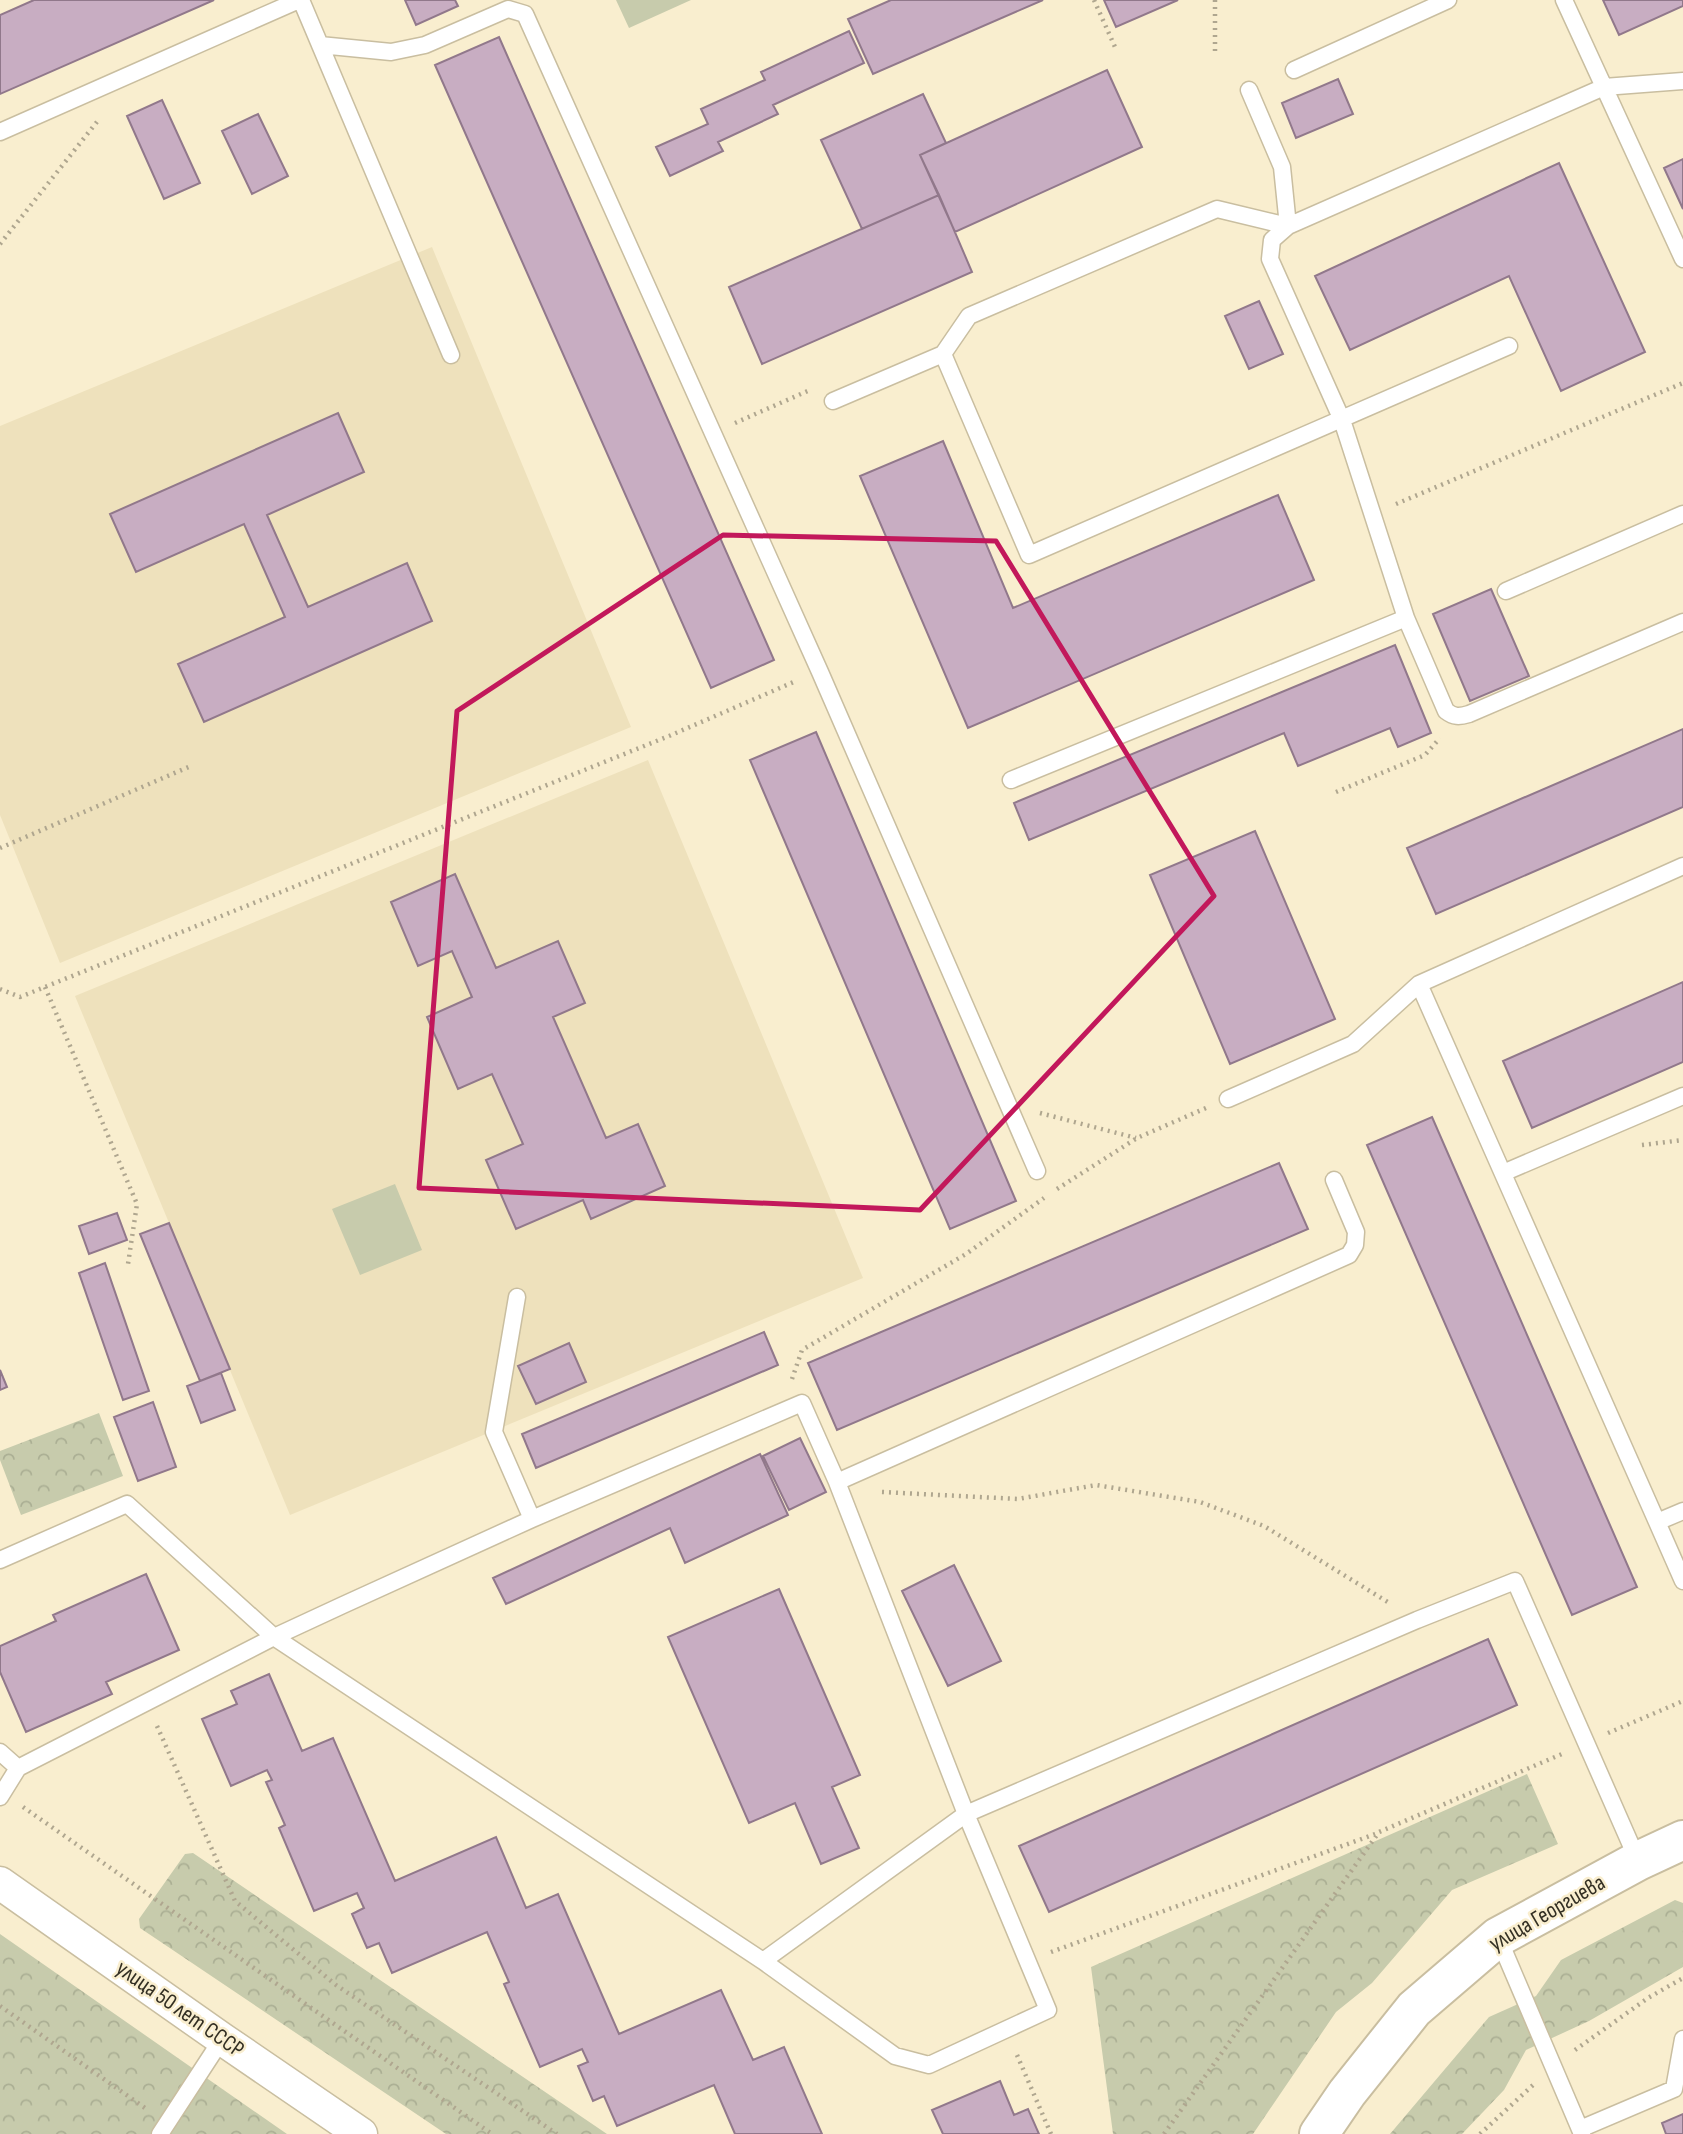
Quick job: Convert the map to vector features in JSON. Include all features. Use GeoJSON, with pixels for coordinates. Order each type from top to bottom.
{"type":"FeatureCollection","features":[{"type":"Feature","properties":{"kind":"street","name":"улица Георгиева"},"geometry":{"type":"LineString","coordinates":[[1319,2134],[1347,2093],[1414,2009],[1498,1937],[1638,1861],[1683,1840]]}},
{"type":"Feature","properties":{"kind":"street","name":"улица 50 лет СССР"},"geometry":{"type":"LineString","coordinates":[[0,1883],[361,2134]]}},
{"type":"Feature","properties":{"kind":"lane"},"geometry":{"type":"LineString","coordinates":[[0,132],[300,0],[451,355]]}},
{"type":"Feature","properties":{"kind":"lane"},"geometry":{"type":"LineString","coordinates":[[1294,70],[1448,0]]}},
{"type":"Feature","properties":{"kind":"lane"},"geometry":{"type":"LineString","coordinates":[[1564,0],[1683,259]]}},
{"type":"Feature","properties":{"kind":"lane"},"geometry":{"type":"LineString","coordinates":[[320,44],[391,52],[425,45],[508,9],[525,14],[820,672],[1037,1171]]}},
{"type":"Feature","properties":{"kind":"lane"},"geometry":{"type":"LineString","coordinates":[[1683,81],[1604,87],[1287,226],[1272,240],[1270,258],[1342,420],[1406,618],[1446,711],[1452,716],[1460,717],[1683,622]]}},
{"type":"Feature","properties":{"kind":"lane"},"geometry":{"type":"LineString","coordinates":[[1249,90],[1282,167],[1287,226]]}},
{"type":"Feature","properties":{"kind":"lane"},"geometry":{"type":"LineString","coordinates":[[833,401],[943,354],[969,316],[1217,209],[1287,226]]}},
{"type":"Feature","properties":{"kind":"lane"},"geometry":{"type":"LineString","coordinates":[[943,354],[1029,555],[1509,346]]}},
{"type":"Feature","properties":{"kind":"lane"},"geometry":{"type":"LineString","coordinates":[[1506,591],[1683,514]]}},
{"type":"Feature","properties":{"kind":"lane"},"geometry":{"type":"LineString","coordinates":[[1011,780],[1406,618]]}},
{"type":"Feature","properties":{"kind":"lane"},"geometry":{"type":"LineString","coordinates":[[1228,1099],[1353,1044],[1419,984],[1683,866]]}},
{"type":"Feature","properties":{"kind":"lane"},"geometry":{"type":"LineString","coordinates":[[1419,984],[1683,1581]]}},
{"type":"Feature","properties":{"kind":"lane"},"geometry":{"type":"LineString","coordinates":[[1503,1173],[1683,1096]]}},
{"type":"Feature","properties":{"kind":"lane"},"geometry":{"type":"LineString","coordinates":[[837,1482],[1349,1255],[1355,1245],[1356,1232],[1334,1180]]}},
{"type":"Feature","properties":{"kind":"lane"},"geometry":{"type":"LineString","coordinates":[[517,1297],[494,1432],[532,1519]]}},
{"type":"Feature","properties":{"kind":"lane"},"geometry":{"type":"LineString","coordinates":[[0,1560],[127,1504],[274,1637],[763,1961],[895,2056],[929,2065],[1048,2010],[966,1814],[837,1482],[802,1403],[532,1519],[274,1637],[18,1768],[1,1795]]}},
{"type":"Feature","properties":{"kind":"lane"},"geometry":{"type":"LineString","coordinates":[[1657,1522],[1683,1511]]}},
{"type":"Feature","properties":{"kind":"lane"},"geometry":{"type":"LineString","coordinates":[[763,1961],[966,1814],[1417,1620],[1515,1581],[1638,1861]]}},
{"type":"Feature","properties":{"kind":"lane"},"geometry":{"type":"LineString","coordinates":[[0,1752],[18,1768]]}},
{"type":"Feature","properties":{"kind":"lane"},"geometry":{"type":"LineString","coordinates":[[1498,1937],[1581,2132],[1674,2089],[1683,2039]]}},
{"type":"Feature","properties":{"kind":"lane"},"geometry":{"type":"LineString","coordinates":[[163,2129],[222,2039]]}},
{"type":"Feature","properties":{"kind":"path"},"geometry":{"type":"LineString","coordinates":[[1094,0],[1115,47]]}},
{"type":"Feature","properties":{"kind":"path"},"geometry":{"type":"LineString","coordinates":[[1215,0],[1215,51]]}},
{"type":"Feature","properties":{"kind":"path"},"geometry":{"type":"LineString","coordinates":[[0,244],[136,72]]}},
{"type":"Feature","properties":{"kind":"path"},"geometry":{"type":"LineString","coordinates":[[712,433],[825,383],[833,401]]}},
{"type":"Feature","properties":{"kind":"path"},"geometry":{"type":"LineString","coordinates":[[1372,514],[1683,383]]}},
{"type":"Feature","properties":{"kind":"path"},"geometry":{"type":"LineString","coordinates":[[0,989],[20,997],[669,736],[820,672]]}},
{"type":"Feature","properties":{"kind":"path"},"geometry":{"type":"LineString","coordinates":[[1336,792],[1425,755],[1460,717]]}},
{"type":"Feature","properties":{"kind":"path"},"geometry":{"type":"LineString","coordinates":[[0,848],[191,766]]}},
{"type":"Feature","properties":{"kind":"path"},"geometry":{"type":"LineString","coordinates":[[44,987],[137,1204],[128,1264]]}},
{"type":"Feature","properties":{"kind":"path"},"geometry":{"type":"LineString","coordinates":[[780,1412],[802,1350],[966,1254],[1037,1202],[1137,1138],[1228,1099]]}},
{"type":"Feature","properties":{"kind":"path"},"geometry":{"type":"LineString","coordinates":[[1009,1105],[1137,1138]]}},
{"type":"Feature","properties":{"kind":"path"},"geometry":{"type":"LineString","coordinates":[[837,1482],[875,1492],[1018,1499],[1096,1485],[1200,1502],[1264,1527],[1417,1620]]}},
{"type":"Feature","properties":{"kind":"path"},"geometry":{"type":"LineString","coordinates":[[1027,1961],[1379,1832],[1683,1701]]}},
{"type":"Feature","properties":{"kind":"path"},"geometry":{"type":"LineString","coordinates":[[147,1703],[235,1901],[337,1985],[557,2134]]}},
{"type":"Feature","properties":{"kind":"path"},"geometry":{"type":"LineString","coordinates":[[1,1795],[492,2134]]}},
{"type":"Feature","properties":{"kind":"path"},"geometry":{"type":"LineString","coordinates":[[1164,2134],[1379,1832]]}},
{"type":"Feature","properties":{"kind":"path"},"geometry":{"type":"LineString","coordinates":[[0,2006],[163,2129]]}},
{"type":"Feature","properties":{"kind":"path"},"geometry":{"type":"LineString","coordinates":[[1006,2030],[1051,2134]]}},
{"type":"Feature","properties":{"kind":"highlighted area"},"geometry":{"type":"Polygon","coordinates":[[[723,535],[996,541],[1214,896],[920,1210],[419,1188],[457,711],[723,535]]]}},
{"type":"Feature","properties":{"kind":"shaded area"},"geometry":{"type":"Polygon","coordinates":[[[432,247],[631,727],[60,963],[0,815],[0,426],[432,247]]]}},
{"type":"Feature","properties":{"kind":"shaded area"},"geometry":{"type":"Polygon","coordinates":[[[648,760],[863,1278],[290,1515],[75,996],[648,760]]]}},
{"type":"Feature","properties":{"kind":"green space"},"geometry":{"type":"Polygon","coordinates":[[[616,0],[691,0],[629,28],[616,0]]]}},
{"type":"Feature","properties":{"kind":"green space"},"geometry":{"type":"Polygon","coordinates":[[[395,1184],[422,1250],[360,1275],[332,1209],[395,1184]]]}},
{"type":"Feature","properties":{"kind":"green space"},"geometry":{"type":"Polygon","coordinates":[[[99,1413],[123,1476],[21,1515],[0,1460],[0,1451],[99,1413]]]}},
{"type":"Feature","properties":{"kind":"green space"},"geometry":{"type":"Polygon","coordinates":[[[1527,1774],[1558,1844],[1452,1890],[1372,1983],[1336,2012],[1253,2134],[1113,2134],[1091,1967],[1527,1774]]]}},
{"type":"Feature","properties":{"kind":"green space"},"geometry":{"type":"Polygon","coordinates":[[[193,1853],[607,2134],[446,2134],[140,1928],[139,1919],[185,1854],[193,1853]]]}},
{"type":"Feature","properties":{"kind":"green space"},"geometry":{"type":"Polygon","coordinates":[[[1675,1900],[1683,1903],[1683,1967],[1589,2021],[1526,2050],[1504,2090],[1462,2134],[1390,2134],[1489,2017],[1536,1996],[1561,1960],[1675,1900]]]}},
{"type":"Feature","properties":{"kind":"green space"},"geometry":{"type":"Polygon","coordinates":[[[0,1934],[287,2134],[0,2134],[0,1934]]]}},
{"type":"Feature","properties":{"kind":"building"},"geometry":{"type":"Polygon","coordinates":[[[34,0],[214,0],[0,94],[0,15],[34,0]]]}},
{"type":"Feature","properties":{"kind":"building"},"geometry":{"type":"Polygon","coordinates":[[[405,0],[455,0],[458,6],[416,25],[405,0]]]}},
{"type":"Feature","properties":{"kind":"building"},"geometry":{"type":"Polygon","coordinates":[[[891,0],[1043,0],[873,74],[848,19],[891,0]]]}},
{"type":"Feature","properties":{"kind":"building"},"geometry":{"type":"Polygon","coordinates":[[[1104,0],[1178,0],[1116,27],[1104,0]]]}},
{"type":"Feature","properties":{"kind":"building"},"geometry":{"type":"Polygon","coordinates":[[[1603,0],[1683,0],[1683,6],[1619,35],[1603,0]]]}},
{"type":"Feature","properties":{"kind":"building"},"geometry":{"type":"Polygon","coordinates":[[[849,31],[864,63],[773,105],[778,114],[718,142],[723,151],[670,176],[656,147],[708,124],[701,109],[765,80],[761,72],[849,31]]]}},
{"type":"Feature","properties":{"kind":"building"},"geometry":{"type":"Polygon","coordinates":[[[499,37],[774,660],[711,688],[435,65],[499,37]]]}},
{"type":"Feature","properties":{"kind":"building"},"geometry":{"type":"Polygon","coordinates":[[[1107,70],[1142,147],[955,232],[920,155],[1107,70]]]}},
{"type":"Feature","properties":{"kind":"building"},"geometry":{"type":"Polygon","coordinates":[[[1338,79],[1353,114],[1296,138],[1282,103],[1338,79]]]}},
{"type":"Feature","properties":{"kind":"building"},"geometry":{"type":"Polygon","coordinates":[[[923,94],[946,143],[920,155],[939,195],[862,229],[821,140],[923,94]]]}},
{"type":"Feature","properties":{"kind":"building"},"geometry":{"type":"Polygon","coordinates":[[[162,100],[200,183],[164,199],[127,116],[162,100]]]}},
{"type":"Feature","properties":{"kind":"building"},"geometry":{"type":"Polygon","coordinates":[[[258,114],[288,176],[252,194],[222,131],[258,114]]]}},
{"type":"Feature","properties":{"kind":"building"},"geometry":{"type":"Polygon","coordinates":[[[1683,159],[1683,209],[1664,168],[1683,159]]]}},
{"type":"Feature","properties":{"kind":"building"},"geometry":{"type":"Polygon","coordinates":[[[1559,163],[1645,352],[1561,391],[1509,276],[1350,350],[1315,276],[1559,163]]]}},
{"type":"Feature","properties":{"kind":"building"},"geometry":{"type":"Polygon","coordinates":[[[939,195],[972,272],[762,364],[729,287],[939,195]]]}},
{"type":"Feature","properties":{"kind":"building"},"geometry":{"type":"Polygon","coordinates":[[[1259,301],[1283,354],[1249,369],[1225,316],[1259,301]]]}},
{"type":"Feature","properties":{"kind":"building"},"geometry":{"type":"Polygon","coordinates":[[[338,413],[364,472],[267,515],[308,607],[407,563],[432,621],[204,722],[178,664],[285,617],[244,524],[136,572],[110,514],[338,413]]]}},
{"type":"Feature","properties":{"kind":"building"},"geometry":{"type":"Polygon","coordinates":[[[943,441],[1013,608],[1278,495],[1314,580],[968,728],[860,476],[943,441]]]}},
{"type":"Feature","properties":{"kind":"building"},"geometry":{"type":"Polygon","coordinates":[[[1491,589],[1529,676],[1470,701],[1433,614],[1491,589]]]}},
{"type":"Feature","properties":{"kind":"building"},"geometry":{"type":"Polygon","coordinates":[[[1395,645],[1431,733],[1398,747],[1390,728],[1298,766],[1284,733],[1029,840],[1014,803],[1395,645]]]}},
{"type":"Feature","properties":{"kind":"building"},"geometry":{"type":"Polygon","coordinates":[[[1683,729],[1683,807],[1436,914],[1407,848],[1683,729]]]}},
{"type":"Feature","properties":{"kind":"building"},"geometry":{"type":"Polygon","coordinates":[[[816,732],[1016,1201],[950,1229],[750,760],[816,732]]]}},
{"type":"Feature","properties":{"kind":"building"},"geometry":{"type":"Polygon","coordinates":[[[1255,831],[1335,1019],[1230,1064],[1150,875],[1255,831]]]}},
{"type":"Feature","properties":{"kind":"building"},"geometry":{"type":"Polygon","coordinates":[[[455,874],[496,968],[558,941],[585,1003],[553,1017],[606,1138],[638,1124],[665,1186],[591,1219],[583,1200],[516,1229],[486,1160],[523,1144],[492,1074],[458,1089],[427,1017],[472,997],[452,951],[418,966],[391,902],[455,874]]]}},
{"type":"Feature","properties":{"kind":"building"},"geometry":{"type":"Polygon","coordinates":[[[1683,982],[1683,1062],[1532,1128],[1503,1061],[1683,982]]]}},
{"type":"Feature","properties":{"kind":"building"},"geometry":{"type":"Polygon","coordinates":[[[1432,1117],[1637,1587],[1572,1615],[1367,1145],[1432,1117]]]}},
{"type":"Feature","properties":{"kind":"building"},"geometry":{"type":"Polygon","coordinates":[[[1279,1163],[1308,1229],[837,1430],[808,1363],[1279,1163]]]}},
{"type":"Feature","properties":{"kind":"building"},"geometry":{"type":"Polygon","coordinates":[[[117,1213],[127,1240],[89,1254],[79,1226],[117,1213]]]}},
{"type":"Feature","properties":{"kind":"building"},"geometry":{"type":"Polygon","coordinates":[[[169,1223],[230,1369],[200,1381],[140,1234],[169,1223]]]}},
{"type":"Feature","properties":{"kind":"building"},"geometry":{"type":"Polygon","coordinates":[[[105,1263],[149,1391],[123,1400],[79,1273],[105,1263]]]}},
{"type":"Feature","properties":{"kind":"building"},"geometry":{"type":"Polygon","coordinates":[[[764,1332],[778,1365],[536,1468],[522,1434],[764,1332]]]}},
{"type":"Feature","properties":{"kind":"building"},"geometry":{"type":"Polygon","coordinates":[[[569,1343],[586,1382],[536,1404],[518,1366],[569,1343]]]}},
{"type":"Feature","properties":{"kind":"building"},"geometry":{"type":"Polygon","coordinates":[[[0,1370],[7,1387],[0,1390],[0,1370]]]}},
{"type":"Feature","properties":{"kind":"building"},"geometry":{"type":"Polygon","coordinates":[[[0,1370],[7,1387],[0,1390],[0,1370]]]}},
{"type":"Feature","properties":{"kind":"building"},"geometry":{"type":"Polygon","coordinates":[[[221,1373],[235,1410],[201,1423],[187,1386],[221,1373]]]}},
{"type":"Feature","properties":{"kind":"building"},"geometry":{"type":"Polygon","coordinates":[[[153,1402],[176,1467],[138,1481],[114,1417],[153,1402]]]}},
{"type":"Feature","properties":{"kind":"building"},"geometry":{"type":"Polygon","coordinates":[[[800,1438],[826,1492],[789,1510],[763,1456],[800,1438]]]}},
{"type":"Feature","properties":{"kind":"building"},"geometry":{"type":"Polygon","coordinates":[[[760,1454],[788,1515],[685,1563],[670,1528],[506,1604],[493,1578],[760,1454]]]}},
{"type":"Feature","properties":{"kind":"building"},"geometry":{"type":"Polygon","coordinates":[[[954,1565],[1001,1661],[948,1686],[902,1591],[954,1565]]]}},
{"type":"Feature","properties":{"kind":"building"},"geometry":{"type":"Polygon","coordinates":[[[146,1574],[179,1650],[106,1682],[112,1694],[26,1732],[0,1672],[0,1646],[56,1621],[53,1615],[146,1574]]]}},
{"type":"Feature","properties":{"kind":"building"},"geometry":{"type":"Polygon","coordinates":[[[779,1589],[860,1775],[832,1787],[859,1848],[821,1864],[795,1803],[749,1823],[668,1637],[779,1589]]]}},
{"type":"Feature","properties":{"kind":"building"},"geometry":{"type":"Polygon","coordinates":[[[1488,1639],[1517,1705],[1049,1912],[1019,1846],[1488,1639]]]}},
{"type":"Feature","properties":{"kind":"building"},"geometry":{"type":"Polygon","coordinates":[[[269,1674],[302,1751],[333,1738],[395,1881],[496,1837],[526,1908],[558,1894],[619,2034],[721,1990],[753,2060],[784,2047],[822,2134],[735,2134],[714,2085],[617,2126],[604,2096],[593,2101],[578,2066],[588,2062],[582,2049],[540,2067],[504,1984],[509,1982],[487,1932],[392,1973],[379,1943],[367,1948],[352,1914],[364,1908],[357,1893],[314,1911],[279,1828],[285,1825],[266,1782],[272,1780],[267,1770],[231,1786],[202,1719],[237,1704],[231,1691],[269,1674]]]}},
{"type":"Feature","properties":{"kind":"building"},"geometry":{"type":"Polygon","coordinates":[[[1000,2081],[1014,2115],[1028,2109],[1039,2134],[943,2134],[932,2110],[1000,2081]]]}},
{"type":"Feature","properties":{"kind":"building"},"geometry":{"type":"Polygon","coordinates":[[[1683,2114],[1683,2134],[1666,2134],[1662,2123],[1683,2114]]]}}]}
